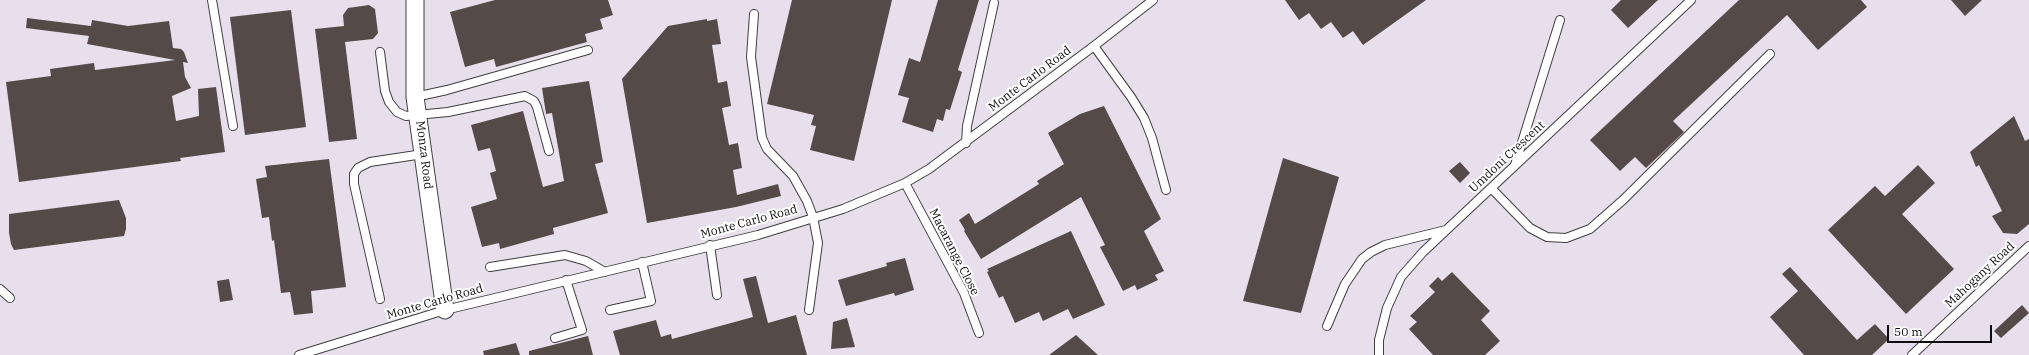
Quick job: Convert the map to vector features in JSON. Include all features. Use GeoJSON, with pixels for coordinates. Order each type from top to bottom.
{"type":"FeatureCollection","features":[{"type":"Feature","properties":{"kind":"street","name":"Monza Road"},"geometry":{"type":"LineString","coordinates":[[415,0],[415,96],[444,310]]}},
{"type":"Feature","properties":{"kind":"lane"},"geometry":{"type":"LineString","coordinates":[[212,0],[233,126]]}},
{"type":"Feature","properties":{"kind":"lane","name":"Monte Carlo Road"},"geometry":{"type":"LineString","coordinates":[[299,355],[444,310],[758,234],[843,209],[905,183],[929,169],[966,143],[1153,0]]}},
{"type":"Feature","properties":{"kind":"lane","name":"Umdoni Crescent"},"geometry":{"type":"LineString","coordinates":[[1379,355],[1379,340],[1386,308],[1402,277],[1423,252],[1691,0]]}},
{"type":"Feature","properties":{"kind":"lane"},"geometry":{"type":"LineString","coordinates":[[966,143],[967,126],[994,2]]}},
{"type":"Feature","properties":{"kind":"lane"},"geometry":{"type":"LineString","coordinates":[[754,14],[751,57],[762,138],[767,149],[793,176],[807,201],[813,217],[818,244],[808,310]]}},
{"type":"Feature","properties":{"kind":"lane"},"geometry":{"type":"LineString","coordinates":[[1514,166],[1560,20]]}},
{"type":"Feature","properties":{"kind":"lane"},"geometry":{"type":"LineString","coordinates":[[1094,46],[1131,97],[1144,118],[1152,138],[1166,190]]}},
{"type":"Feature","properties":{"kind":"lane"},"geometry":{"type":"LineString","coordinates":[[415,96],[447,90],[588,50]]}},
{"type":"Feature","properties":{"kind":"lane"},"geometry":{"type":"LineString","coordinates":[[380,52],[385,91],[389,102],[397,112],[406,116],[448,112],[525,96],[531,99],[537,107],[550,151]]}},
{"type":"Feature","properties":{"kind":"lane"},"geometry":{"type":"LineString","coordinates":[[1491,188],[1530,228],[1547,237],[1566,238],[1590,229],[1623,200],[1770,54]]}},
{"type":"Feature","properties":{"kind":"lane"},"geometry":{"type":"LineString","coordinates":[[380,299],[354,184],[354,174],[358,168],[370,162],[424,154]]}},
{"type":"Feature","properties":{"kind":"lane","name":"Macarange Close"},"geometry":{"type":"LineString","coordinates":[[905,183],[964,293],[979,333]]}},
{"type":"Feature","properties":{"kind":"lane"},"geometry":{"type":"LineString","coordinates":[[1327,326],[1345,284],[1362,259],[1371,252],[1385,245],[1447,230]]}},
{"type":"Feature","properties":{"kind":"lane"},"geometry":{"type":"LineString","coordinates":[[710,245],[717,295]]}},
{"type":"Feature","properties":{"kind":"lane","name":"Mahogany Road"},"geometry":{"type":"LineString","coordinates":[[1912,355],[2029,246]]}},
{"type":"Feature","properties":{"kind":"lane"},"geometry":{"type":"LineString","coordinates":[[490,267],[565,255],[586,261],[605,272]]}},
{"type":"Feature","properties":{"kind":"lane"},"geometry":{"type":"LineString","coordinates":[[610,310],[651,301],[642,262]]}},
{"type":"Feature","properties":{"kind":"lane"},"geometry":{"type":"LineString","coordinates":[[555,338],[582,330],[566,280]]}},
{"type":"Feature","properties":{"kind":"lane"},"geometry":{"type":"LineString","coordinates":[[0,289],[10,298]]}},
{"type":"Feature","properties":{"kind":"shaded area"},"geometry":{"type":"Polygon","coordinates":[[[0,0],[2029,0],[2029,355],[0,355],[0,0]]]}},
{"type":"Feature","properties":{"kind":"building"},"geometry":{"type":"Polygon","coordinates":[[[495,0],[608,0],[613,15],[600,19],[603,29],[585,34],[587,42],[496,67],[494,59],[465,67],[450,12],[495,0]]]}},
{"type":"Feature","properties":{"kind":"building"},"geometry":{"type":"Polygon","coordinates":[[[792,0],[892,0],[854,161],[810,150],[816,126],[811,125],[814,115],[767,104],[792,0]]]}},
{"type":"Feature","properties":{"kind":"building"},"geometry":{"type":"Polygon","coordinates":[[[938,0],[979,0],[958,70],[962,72],[950,110],[946,109],[943,121],[937,119],[933,132],[902,122],[909,98],[898,95],[909,58],[920,62],[938,0]]]}},
{"type":"Feature","properties":{"kind":"building"},"geometry":{"type":"Polygon","coordinates":[[[1285,0],[1426,0],[1363,45],[1353,31],[1343,38],[1331,22],[1321,29],[1309,13],[1299,20],[1285,0]]]}},
{"type":"Feature","properties":{"kind":"building"},"geometry":{"type":"Polygon","coordinates":[[[1621,0],[1658,0],[1628,28],[1611,10],[1621,0]]]}},
{"type":"Feature","properties":{"kind":"building"},"geometry":{"type":"Polygon","coordinates":[[[1739,0],[1861,0],[1867,7],[1818,50],[1787,15],[1673,121],[1684,132],[1646,168],[1635,157],[1620,171],[1590,140],[1739,0]]]}},
{"type":"Feature","properties":{"kind":"building"},"geometry":{"type":"Polygon","coordinates":[[[1951,0],[1982,0],[1965,16],[1951,0]]]}},
{"type":"Feature","properties":{"kind":"building"},"geometry":{"type":"Polygon","coordinates":[[[369,5],[375,9],[378,33],[373,39],[345,42],[357,139],[329,142],[315,29],[344,26],[343,15],[348,8],[369,5]]]}},
{"type":"Feature","properties":{"kind":"building"},"geometry":{"type":"Polygon","coordinates":[[[291,10],[306,127],[245,135],[230,17],[291,10]]]}},
{"type":"Feature","properties":{"kind":"building"},"geometry":{"type":"Polygon","coordinates":[[[27,18],[91,26],[92,20],[128,26],[169,21],[173,48],[181,49],[184,52],[188,63],[183,62],[185,77],[191,88],[172,96],[176,121],[199,116],[198,89],[216,87],[225,152],[180,158],[181,161],[19,182],[6,82],[51,76],[50,69],[94,63],[95,70],[175,60],[87,44],[89,36],[26,28],[27,18]]]}},
{"type":"Feature","properties":{"kind":"building"},"geometry":{"type":"Polygon","coordinates":[[[707,19],[707,21],[717,19],[721,44],[712,45],[718,83],[727,81],[731,106],[722,108],[729,145],[738,143],[742,168],[733,170],[737,195],[778,184],[781,196],[736,207],[647,223],[622,79],[668,26],[707,19]]]}},
{"type":"Feature","properties":{"kind":"building"},"geometry":{"type":"Polygon","coordinates":[[[589,81],[603,162],[595,164],[608,213],[553,228],[554,234],[500,249],[499,243],[482,247],[471,207],[497,199],[490,173],[496,171],[490,148],[478,151],[471,125],[523,111],[543,187],[564,181],[552,113],[546,114],[542,88],[589,81]]]}},
{"type":"Feature","properties":{"kind":"building"},"geometry":{"type":"Polygon","coordinates":[[[1104,106],[1161,219],[1144,231],[1164,271],[1155,275],[1158,280],[1137,290],[1135,285],[1123,291],[1100,247],[1105,245],[1081,197],[981,259],[959,220],[969,213],[975,224],[1039,184],[1037,181],[1064,164],[1048,133],[1080,114],[1104,106]]]}},
{"type":"Feature","properties":{"kind":"building"},"geometry":{"type":"Polygon","coordinates":[[[2014,116],[2025,141],[2029,139],[2029,224],[2017,234],[2003,233],[1992,216],[2002,211],[1979,165],[1976,167],[1970,152],[2014,116]]]}},
{"type":"Feature","properties":{"kind":"building"},"geometry":{"type":"Polygon","coordinates":[[[1283,158],[1339,177],[1301,313],[1243,301],[1283,158]]]}},
{"type":"Feature","properties":{"kind":"building"},"geometry":{"type":"Polygon","coordinates":[[[329,159],[346,287],[311,291],[313,313],[294,315],[290,292],[281,293],[274,240],[272,241],[269,217],[262,218],[256,179],[267,177],[265,166],[329,159]]]}},
{"type":"Feature","properties":{"kind":"building"},"geometry":{"type":"Polygon","coordinates":[[[1460,162],[1470,173],[1460,183],[1449,171],[1460,162]]]}},
{"type":"Feature","properties":{"kind":"building"},"geometry":{"type":"Polygon","coordinates":[[[1918,165],[1935,183],[1902,214],[1954,269],[1906,314],[1828,230],[1875,186],[1885,196],[1918,165]]]}},
{"type":"Feature","properties":{"kind":"building"},"geometry":{"type":"Polygon","coordinates":[[[119,200],[126,218],[126,229],[124,236],[14,250],[11,244],[9,233],[9,214],[119,200]]]}},
{"type":"Feature","properties":{"kind":"building"},"geometry":{"type":"Polygon","coordinates":[[[1071,231],[1105,305],[1073,319],[1068,309],[1043,321],[1039,312],[1015,323],[1003,296],[999,298],[987,269],[1071,231]]]}},
{"type":"Feature","properties":{"kind":"building"},"geometry":{"type":"Polygon","coordinates":[[[905,258],[914,290],[895,296],[894,293],[846,306],[838,280],[887,266],[886,263],[905,258]]]}},
{"type":"Feature","properties":{"kind":"building"},"geometry":{"type":"Polygon","coordinates":[[[1790,267],[1857,340],[1875,324],[1889,339],[1872,355],[1804,355],[1770,317],[1798,291],[1782,274],[1790,267]]]}},
{"type":"Feature","properties":{"kind":"building"},"geometry":{"type":"Polygon","coordinates":[[[1452,272],[1490,311],[1481,320],[1500,341],[1485,355],[1433,355],[1409,329],[1417,322],[1410,316],[1435,292],[1429,286],[1438,277],[1442,281],[1452,272]]]}},
{"type":"Feature","properties":{"kind":"building"},"geometry":{"type":"Polygon","coordinates":[[[756,276],[768,323],[796,315],[807,355],[620,355],[613,331],[656,320],[661,337],[671,334],[672,339],[753,317],[743,279],[756,276]]]}},
{"type":"Feature","properties":{"kind":"building"},"geometry":{"type":"Polygon","coordinates":[[[229,279],[233,300],[220,302],[217,281],[229,279]]]}},
{"type":"Feature","properties":{"kind":"building"},"geometry":{"type":"Polygon","coordinates":[[[2022,305],[2029,313],[2001,338],[1994,331],[2022,305]]]}},
{"type":"Feature","properties":{"kind":"building"},"geometry":{"type":"Polygon","coordinates":[[[847,318],[855,347],[831,349],[833,322],[847,318]]]}},
{"type":"Feature","properties":{"kind":"building"},"geometry":{"type":"Polygon","coordinates":[[[1076,335],[1098,355],[1049,355],[1076,335]]]}},
{"type":"Feature","properties":{"kind":"building"},"geometry":{"type":"Polygon","coordinates":[[[588,336],[593,355],[529,355],[529,351],[588,336]]]}},
{"type":"Feature","properties":{"kind":"building"},"geometry":{"type":"Polygon","coordinates":[[[516,343],[520,355],[484,355],[483,351],[516,343]]]}}]}
